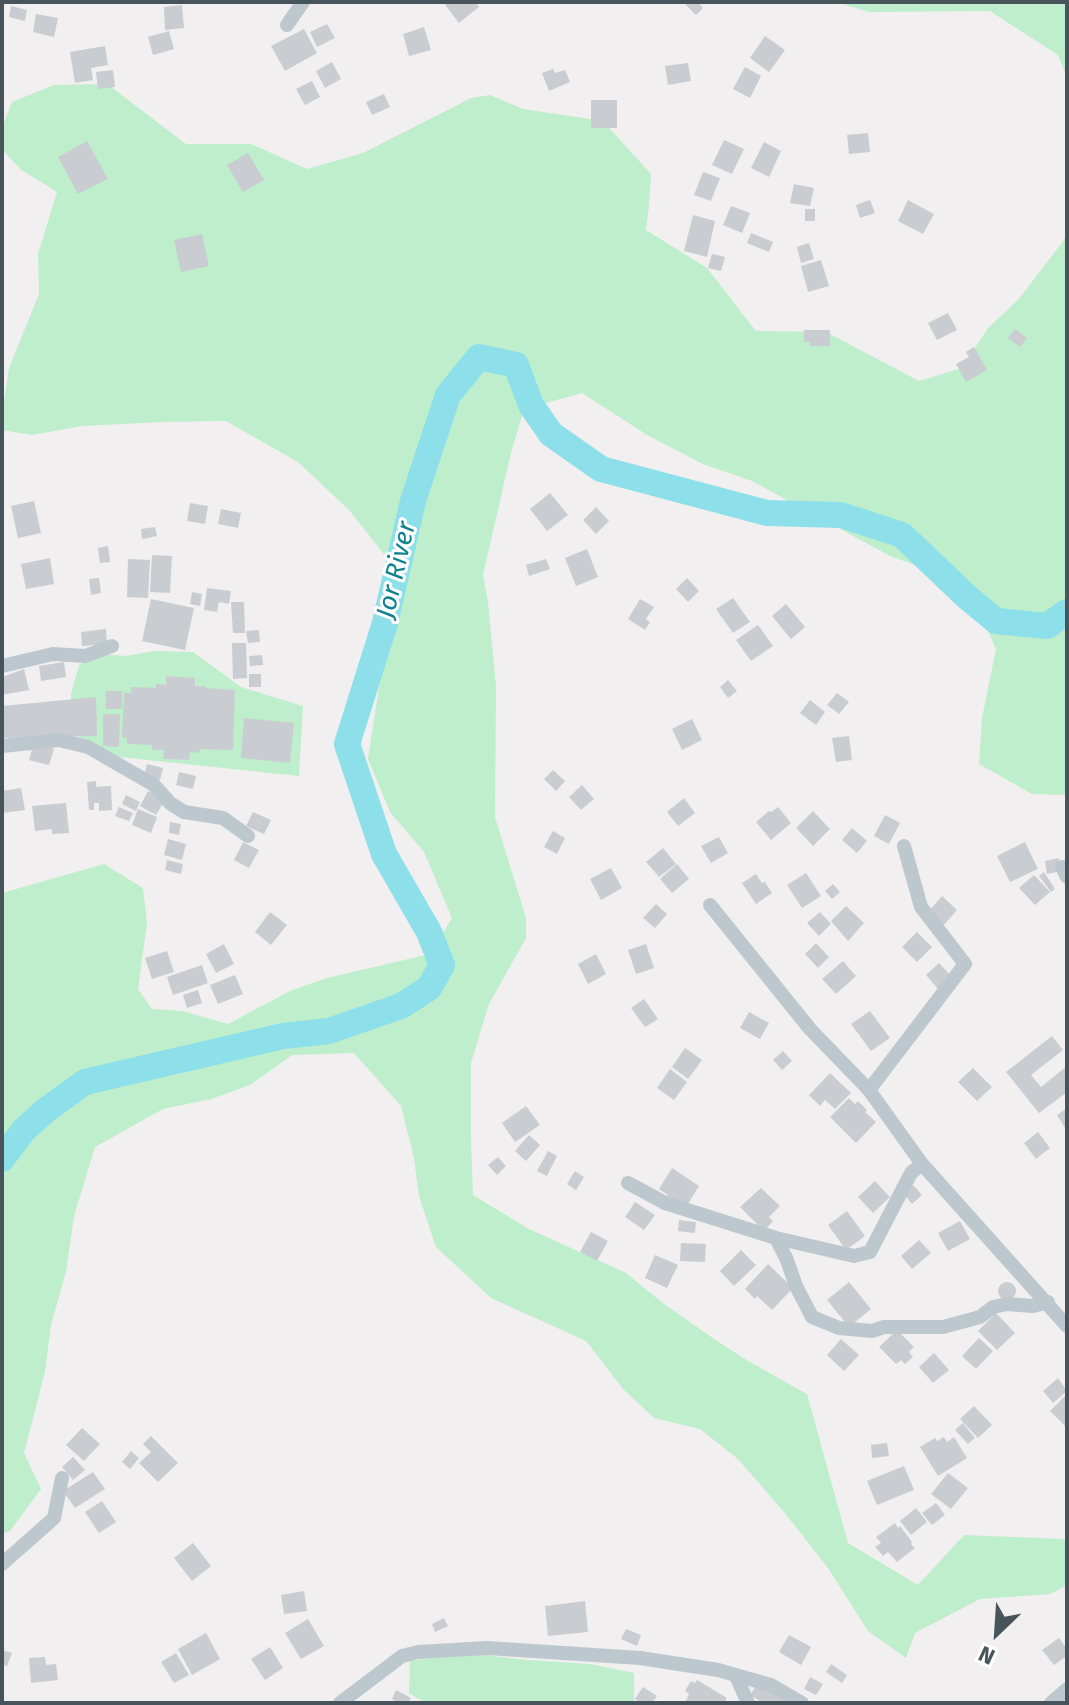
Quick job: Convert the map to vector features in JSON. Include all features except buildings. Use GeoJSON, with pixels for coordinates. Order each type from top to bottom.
{"type":"FeatureCollection","features":[{"type":"Feature","properties":{"kind":"street"},"geometry":{"type":"LineString","coordinates":[[287,25],[303,2]]}},
{"type":"Feature","properties":{"kind":"street"},"geometry":{"type":"LineString","coordinates":[[2,666],[53,654],[85,656],[112,646]]}},
{"type":"Feature","properties":{"kind":"street"},"geometry":{"type":"LineString","coordinates":[[2,746],[59,740],[88,747],[154,785],[170,803],[184,812],[223,818],[248,836]]}},
{"type":"Feature","properties":{"kind":"street"},"geometry":{"type":"LineString","coordinates":[[869,1090],[965,964],[921,907],[904,846]]}},
{"type":"Feature","properties":{"kind":"street"},"geometry":{"type":"LineString","coordinates":[[710,905],[810,1029],[869,1090],[922,1164],[1067,1326]]}},
{"type":"Feature","properties":{"kind":"street"},"geometry":{"type":"LineString","coordinates":[[628,1183],[665,1203],[776,1238],[854,1256],[870,1252],[911,1173],[922,1164]]}},
{"type":"Feature","properties":{"kind":"street"},"geometry":{"type":"LineString","coordinates":[[776,1238],[812,1317],[839,1328],[872,1331],[884,1327],[943,1327],[980,1317],[993,1307],[1007,1304],[1033,1306],[1048,1302]]}},
{"type":"Feature","properties":{"kind":"street"},"geometry":{"type":"LineString","coordinates":[[2,1564],[54,1518],[62,1478]]}},
{"type":"Feature","properties":{"kind":"street"},"geometry":{"type":"LineString","coordinates":[[340,1703],[402,1656],[418,1652],[487,1648],[640,1658],[718,1670],[771,1685],[802,1703]]}},
{"type":"Feature","properties":{"kind":"street"},"geometry":{"type":"LineString","coordinates":[[736,1676],[748,1703]]}},
{"type":"Feature","properties":{"kind":"street"},"geometry":{"type":"LineString","coordinates":[[1051,1703],[1067,1689]]}},
{"type":"Feature","properties":{"kind":"green space"},"geometry":{"type":"Polygon","coordinates":[[[836,2],[1067,2],[1067,77],[1058,55],[990,11],[869,12],[836,2]]]}},
{"type":"Feature","properties":{"kind":"green space"},"geometry":{"type":"Polygon","coordinates":[[[107,84],[186,144],[251,144],[307,169],[363,153],[471,98],[490,95],[523,109],[603,121],[651,174],[646,230],[707,268],[756,331],[826,332],[919,381],[962,368],[988,328],[1018,300],[1067,232],[1067,792],[1062,795],[1032,794],[979,764],[982,718],[996,649],[975,602],[934,572],[890,556],[752,481],[703,464],[647,435],[582,393],[524,409],[483,575],[496,686],[495,817],[526,918],[526,938],[489,1004],[471,1063],[471,1139],[473,1195],[529,1229],[626,1273],[717,1341],[807,1394],[848,1543],[918,1585],[964,1535],[1064,1539],[1067,1543],[1067,1585],[1050,1594],[980,1599],[915,1633],[906,1658],[868,1631],[828,1568],[738,1459],[700,1429],[654,1418],[624,1390],[586,1341],[491,1298],[436,1247],[419,1196],[414,1158],[401,1106],[354,1053],[292,1055],[250,1085],[211,1099],[163,1109],[95,1147],[74,1216],[66,1272],[51,1325],[45,1372],[24,1453],[41,1489],[10,1531],[2,1534],[2,893],[104,864],[143,888],[147,923],[138,989],[152,1009],[182,1011],[228,1024],[290,991],[327,978],[430,954],[452,918],[424,852],[390,812],[368,759],[397,571],[350,511],[298,462],[226,421],[82,426],[32,435],[2,430],[9,368],[39,294],[38,254],[57,192],[20,169],[2,149],[2,128],[12,102],[54,85],[107,84]]]}},
{"type":"Feature","properties":{"kind":"green space"},"geometry":{"type":"Polygon","coordinates":[[[155,651],[193,652],[241,687],[303,706],[299,776],[119,757],[88,747],[72,728],[71,694],[79,665],[98,654],[126,656],[155,651]]]}},
{"type":"Feature","properties":{"kind":"green space"},"geometry":{"type":"Polygon","coordinates":[[[466,1653],[590,1664],[634,1673],[634,1703],[425,1703],[409,1693],[410,1661],[466,1653]]]}},
{"type":"Feature","properties":{"kind":"waterway","name":"Jor River"},"geometry":{"type":"LineString","coordinates":[[2,1159],[23,1131],[85,1082],[283,1036],[329,1031],[401,1006],[429,988],[442,965],[429,932],[384,854],[347,744],[385,623],[413,501],[448,395],[479,357],[516,365],[531,405],[551,434],[601,469],[767,513],[841,515],[902,535],[996,621],[1047,626],[1067,612]]}}]}
